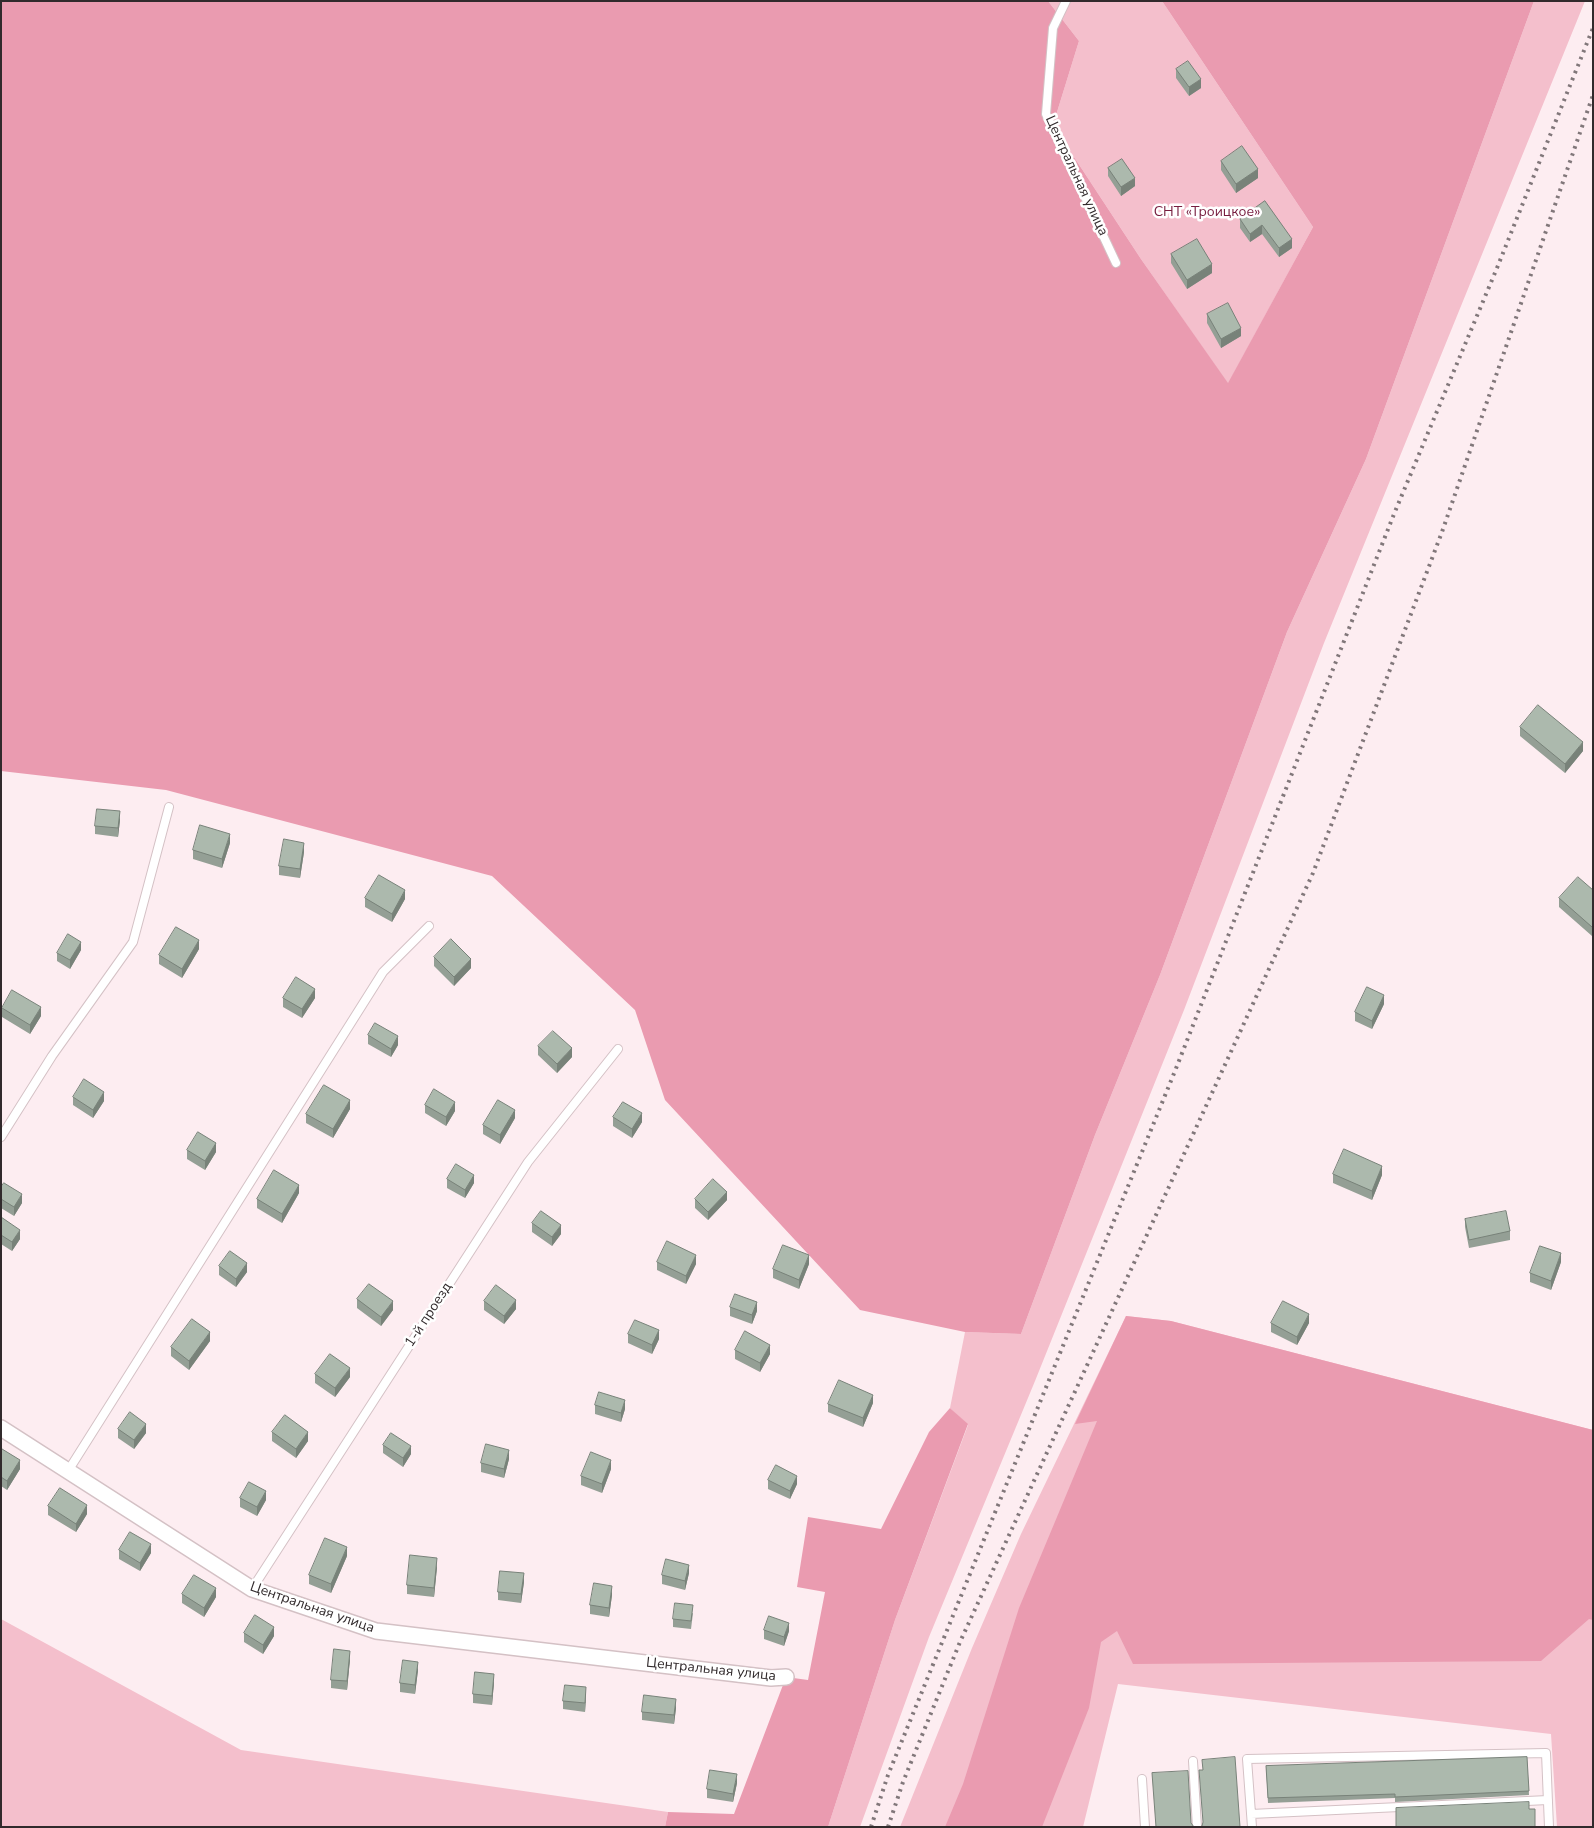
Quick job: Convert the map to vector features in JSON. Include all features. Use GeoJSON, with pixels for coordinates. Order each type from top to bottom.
{"type":"FeatureCollection","features":[{"type":"Feature","properties":{"kind":"street","name":"Центральная улица"},"geometry":{"type":"LineString","coordinates":[[1,1428],[252,1588],[376,1631],[771,1678],[786,1677]]}},
{"type":"Feature","properties":{"kind":"lane","name":"Центральная улица"},"geometry":{"type":"LineString","coordinates":[[1066,1],[1053,28],[1046,114],[1116,262]]}},
{"type":"Feature","properties":{"kind":"lane"},"geometry":{"type":"LineString","coordinates":[[1,1137],[52,1056],[133,942],[169,806]]}},
{"type":"Feature","properties":{"kind":"lane"},"geometry":{"type":"LineString","coordinates":[[68,1471],[382,972],[429,926]]}},
{"type":"Feature","properties":{"kind":"lane","name":"1-й проезд"},"geometry":{"type":"LineString","coordinates":[[252,1588],[528,1162],[618,1049]]}},
{"type":"Feature","properties":{"kind":"lane"},"geometry":{"type":"LineString","coordinates":[[1252,1827],[1247,1759],[1546,1753],[1549,1827]]}},
{"type":"Feature","properties":{"kind":"lane"},"geometry":{"type":"LineString","coordinates":[[1192,1761],[1198,1827]]}},
{"type":"Feature","properties":{"kind":"lane"},"geometry":{"type":"LineString","coordinates":[[1142,1779],[1145,1827]]}},
{"type":"Feature","properties":{"kind":"lane"},"geometry":{"type":"LineString","coordinates":[[1251,1814],[1548,1800]]}},
{"type":"Feature","properties":{"kind":"green space","name":"СНТ «Троицкое»"},"geometry":{"type":"Polygon","coordinates":[[[1048,1],[1162,1],[1313,227],[1228,384],[1141,259],[1053,125],[1079,41],[1048,1]]]}},
{"type":"Feature","properties":{"kind":"green space"},"geometry":{"type":"Polygon","coordinates":[[[1534,1],[1585,1],[1324,643],[1184,1010],[1035,1381],[929,1637],[860,1827],[828,1827],[895,1620],[968,1425],[950,1408],[965,1332],[1021,1334],[1095,1135],[1160,975],[1287,632],[1366,459],[1534,1]]]}},
{"type":"Feature","properties":{"kind":"green space"},"geometry":{"type":"Polygon","coordinates":[[[1126,1316],[1171,1321],[1593,1430],[1593,1827],[1557,1827],[1551,1734],[1118,1684],[1083,1827],[900,1827],[972,1648],[1021,1534],[1126,1316]]]}},
{"type":"Feature","properties":{"kind":"green space"},"geometry":{"type":"Polygon","coordinates":[[[1,1619],[241,1750],[668,1812],[665,1827],[1,1827],[1,1619]]]}},
{"type":"Feature","properties":{"kind":"shaded area"},"geometry":{"type":"Polygon","coordinates":[[[1,1],[1048,1],[1079,41],[1053,125],[1141,259],[1228,383],[1313,227],[1162,1],[1534,1],[1366,459],[1287,632],[1160,975],[1095,1135],[1021,1334],[965,1332],[860,1310],[665,1100],[635,1010],[492,876],[166,790],[1,771],[1,1]]]}},
{"type":"Feature","properties":{"kind":"shaded area"},"geometry":{"type":"Polygon","coordinates":[[[1126,1316],[1171,1321],[1593,1430],[1593,1620],[1589,1619],[1541,1661],[1133,1664],[1117,1631],[1101,1642],[1089,1708],[1042,1827],[945,1827],[963,1784],[1019,1608],[1097,1421],[1075,1424],[1126,1316]]]}},
{"type":"Feature","properties":{"kind":"shaded area"},"geometry":{"type":"Polygon","coordinates":[[[950,1408],[968,1424],[895,1620],[828,1827],[665,1827],[668,1812],[734,1814],[786,1677],[808,1680],[825,1592],[797,1587],[808,1517],[881,1529],[929,1432],[950,1408]]]}},
{"type":"Feature","properties":{"kind":"building"},"geometry":{"type":"Polygon","coordinates":[[[1188,61],[1201,79],[1189,87],[1176,69],[1188,61]]]}},
{"type":"Feature","properties":{"kind":"building"},"geometry":{"type":"Polygon","coordinates":[[[1242,146],[1258,169],[1236,184],[1221,161],[1242,146]]]}},
{"type":"Feature","properties":{"kind":"building"},"geometry":{"type":"Polygon","coordinates":[[[1122,159],[1135,178],[1121,187],[1108,168],[1122,159]]]}},
{"type":"Feature","properties":{"kind":"building"},"geometry":{"type":"Polygon","coordinates":[[[1265,201],[1292,239],[1279,248],[1262,225],[1250,234],[1240,219],[1265,201]]]}},
{"type":"Feature","properties":{"kind":"building"},"geometry":{"type":"Polygon","coordinates":[[[1197,239],[1212,264],[1187,280],[1171,254],[1197,239]]]}},
{"type":"Feature","properties":{"kind":"building"},"geometry":{"type":"Polygon","coordinates":[[[1228,303],[1241,328],[1221,339],[1207,314],[1228,303]]]}},
{"type":"Feature","properties":{"kind":"building"},"geometry":{"type":"Polygon","coordinates":[[[1538,705],[1583,742],[1565,764],[1520,727],[1538,705]]]}},
{"type":"Feature","properties":{"kind":"building"},"geometry":{"type":"Polygon","coordinates":[[[97,809],[120,811],[118,828],[95,826],[97,809]]]}},
{"type":"Feature","properties":{"kind":"building"},"geometry":{"type":"Polygon","coordinates":[[[200,825],[230,834],[222,859],[193,850],[200,825]]]}},
{"type":"Feature","properties":{"kind":"building"},"geometry":{"type":"Polygon","coordinates":[[[284,839],[304,843],[300,869],[279,866],[284,839]]]}},
{"type":"Feature","properties":{"kind":"building"},"geometry":{"type":"Polygon","coordinates":[[[379,875],[405,890],[392,914],[365,898],[379,875]]]}},
{"type":"Feature","properties":{"kind":"building"},"geometry":{"type":"Polygon","coordinates":[[[1578,877],[1593,890],[1592,927],[1559,898],[1578,877]]]}},
{"type":"Feature","properties":{"kind":"building"},"geometry":{"type":"Polygon","coordinates":[[[176,927],[199,940],[182,969],[159,955],[176,927]]]}},
{"type":"Feature","properties":{"kind":"building"},"geometry":{"type":"Polygon","coordinates":[[[68,934],[81,942],[70,960],[57,953],[68,934]]]}},
{"type":"Feature","properties":{"kind":"building"},"geometry":{"type":"Polygon","coordinates":[[[451,939],[471,959],[454,977],[434,957],[451,939]]]}},
{"type":"Feature","properties":{"kind":"building"},"geometry":{"type":"Polygon","coordinates":[[[296,977],[315,989],[302,1009],[283,998],[296,977]]]}},
{"type":"Feature","properties":{"kind":"building"},"geometry":{"type":"Polygon","coordinates":[[[1367,987],[1384,995],[1372,1021],[1355,1012],[1367,987]]]}},
{"type":"Feature","properties":{"kind":"building"},"geometry":{"type":"Polygon","coordinates":[[[12,990],[41,1007],[30,1025],[2,1008],[12,990]]]}},
{"type":"Feature","properties":{"kind":"building"},"geometry":{"type":"Polygon","coordinates":[[[375,1023],[398,1036],[391,1049],[368,1035],[375,1023]]]}},
{"type":"Feature","properties":{"kind":"building"},"geometry":{"type":"Polygon","coordinates":[[[553,1031],[572,1048],[557,1064],[538,1046],[553,1031]]]}},
{"type":"Feature","properties":{"kind":"building"},"geometry":{"type":"Polygon","coordinates":[[[84,1079],[104,1092],[93,1110],[73,1097],[84,1079]]]}},
{"type":"Feature","properties":{"kind":"building"},"geometry":{"type":"Polygon","coordinates":[[[324,1085],[350,1100],[333,1129],[306,1114],[324,1085]]]}},
{"type":"Feature","properties":{"kind":"building"},"geometry":{"type":"Polygon","coordinates":[[[434,1089],[455,1102],[446,1117],[425,1105],[434,1089]]]}},
{"type":"Feature","properties":{"kind":"building"},"geometry":{"type":"Polygon","coordinates":[[[498,1100],[515,1110],[500,1135],[483,1125],[498,1100]]]}},
{"type":"Feature","properties":{"kind":"building"},"geometry":{"type":"Polygon","coordinates":[[[623,1102],[642,1113],[632,1129],[613,1117],[623,1102]]]}},
{"type":"Feature","properties":{"kind":"building"},"geometry":{"type":"Polygon","coordinates":[[[198,1132],[216,1143],[205,1161],[187,1150],[198,1132]]]}},
{"type":"Feature","properties":{"kind":"building"},"geometry":{"type":"Polygon","coordinates":[[[1344,1149],[1382,1166],[1372,1191],[1333,1174],[1344,1149]]]}},
{"type":"Feature","properties":{"kind":"building"},"geometry":{"type":"Polygon","coordinates":[[[456,1164],[474,1175],[465,1190],[447,1179],[456,1164]]]}},
{"type":"Feature","properties":{"kind":"building"},"geometry":{"type":"Polygon","coordinates":[[[274,1170],[299,1185],[282,1214],[257,1199],[274,1170]]]}},
{"type":"Feature","properties":{"kind":"building"},"geometry":{"type":"Polygon","coordinates":[[[713,1179],[727,1192],[708,1212],[695,1199],[713,1179]]]}},
{"type":"Feature","properties":{"kind":"building"},"geometry":{"type":"Polygon","coordinates":[[[4,1183],[22,1194],[14,1207],[1,1199],[1,1187],[4,1183]]]}},
{"type":"Feature","properties":{"kind":"building"},"geometry":{"type":"Polygon","coordinates":[[[541,1211],[561,1225],[552,1237],[532,1223],[541,1211]]]}},
{"type":"Feature","properties":{"kind":"building"},"geometry":{"type":"Polygon","coordinates":[[[1506,1211],[1510,1231],[1469,1240],[1465,1219],[1506,1211]]]}},
{"type":"Feature","properties":{"kind":"building"},"geometry":{"type":"Polygon","coordinates":[[[1,1217],[20,1230],[12,1242],[1,1235],[1,1217]]]}},
{"type":"Feature","properties":{"kind":"building"},"geometry":{"type":"Polygon","coordinates":[[[667,1241],[696,1255],[686,1276],[657,1262],[667,1241]]]}},
{"type":"Feature","properties":{"kind":"building"},"geometry":{"type":"Polygon","coordinates":[[[783,1245],[809,1255],[799,1280],[773,1269],[783,1245]]]}},
{"type":"Feature","properties":{"kind":"building"},"geometry":{"type":"Polygon","coordinates":[[[1540,1246],[1561,1253],[1551,1281],[1530,1273],[1540,1246]]]}},
{"type":"Feature","properties":{"kind":"building"},"geometry":{"type":"Polygon","coordinates":[[[230,1251],[247,1263],[236,1279],[219,1266],[230,1251]]]}},
{"type":"Feature","properties":{"kind":"building"},"geometry":{"type":"Polygon","coordinates":[[[369,1284],[393,1301],[381,1317],[357,1299],[369,1284]]]}},
{"type":"Feature","properties":{"kind":"building"},"geometry":{"type":"Polygon","coordinates":[[[496,1285],[516,1300],[504,1316],[484,1301],[496,1285]]]}},
{"type":"Feature","properties":{"kind":"building"},"geometry":{"type":"Polygon","coordinates":[[[735,1294],[757,1302],[752,1315],[730,1307],[735,1294]]]}},
{"type":"Feature","properties":{"kind":"building"},"geometry":{"type":"Polygon","coordinates":[[[1283,1301],[1309,1314],[1297,1337],[1271,1323],[1283,1301]]]}},
{"type":"Feature","properties":{"kind":"building"},"geometry":{"type":"Polygon","coordinates":[[[192,1319],[210,1332],[189,1361],[171,1347],[192,1319]]]}},
{"type":"Feature","properties":{"kind":"building"},"geometry":{"type":"Polygon","coordinates":[[[635,1320],[659,1330],[652,1345],[628,1334],[635,1320]]]}},
{"type":"Feature","properties":{"kind":"building"},"geometry":{"type":"Polygon","coordinates":[[[745,1331],[770,1345],[760,1363],[735,1350],[745,1331]]]}},
{"type":"Feature","properties":{"kind":"building"},"geometry":{"type":"Polygon","coordinates":[[[330,1354],[350,1368],[335,1388],[315,1374],[330,1354]]]}},
{"type":"Feature","properties":{"kind":"building"},"geometry":{"type":"Polygon","coordinates":[[[839,1380],[873,1395],[863,1418],[828,1404],[839,1380]]]}},
{"type":"Feature","properties":{"kind":"building"},"geometry":{"type":"Polygon","coordinates":[[[599,1392],[625,1400],[621,1413],[595,1405],[599,1392]]]}},
{"type":"Feature","properties":{"kind":"building"},"geometry":{"type":"Polygon","coordinates":[[[130,1412],[146,1424],[134,1440],[118,1429],[130,1412]]]}},
{"type":"Feature","properties":{"kind":"building"},"geometry":{"type":"Polygon","coordinates":[[[285,1415],[308,1432],[296,1449],[272,1432],[285,1415]]]}},
{"type":"Feature","properties":{"kind":"building"},"geometry":{"type":"Polygon","coordinates":[[[391,1433],[411,1446],[403,1458],[383,1445],[391,1433]]]}},
{"type":"Feature","properties":{"kind":"building"},"geometry":{"type":"Polygon","coordinates":[[[486,1444],[509,1450],[504,1469],[481,1463],[486,1444]]]}},
{"type":"Feature","properties":{"kind":"building"},"geometry":{"type":"Polygon","coordinates":[[[2,1449],[20,1460],[7,1481],[1,1477],[2,1449]]]}},
{"type":"Feature","properties":{"kind":"building"},"geometry":{"type":"Polygon","coordinates":[[[591,1452],[611,1460],[602,1484],[581,1476],[591,1452]]]}},
{"type":"Feature","properties":{"kind":"building"},"geometry":{"type":"Polygon","coordinates":[[[776,1465],[797,1476],[790,1491],[768,1480],[776,1465]]]}},
{"type":"Feature","properties":{"kind":"building"},"geometry":{"type":"Polygon","coordinates":[[[249,1482],[266,1491],[257,1507],[240,1498],[249,1482]]]}},
{"type":"Feature","properties":{"kind":"building"},"geometry":{"type":"Polygon","coordinates":[[[60,1488],[87,1505],[76,1524],[48,1506],[60,1488]]]}},
{"type":"Feature","properties":{"kind":"building"},"geometry":{"type":"Polygon","coordinates":[[[130,1532],[151,1544],[140,1563],[119,1550],[130,1532]]]}},
{"type":"Feature","properties":{"kind":"building"},"geometry":{"type":"Polygon","coordinates":[[[325,1538],[347,1547],[331,1584],[309,1575],[325,1538]]]}},
{"type":"Feature","properties":{"kind":"building"},"geometry":{"type":"Polygon","coordinates":[[[410,1555],[437,1558],[434,1588],[407,1585],[410,1555]]]}},
{"type":"Feature","properties":{"kind":"building"},"geometry":{"type":"Polygon","coordinates":[[[666,1559],[689,1565],[685,1581],[662,1575],[666,1559]]]}},
{"type":"Feature","properties":{"kind":"building"},"geometry":{"type":"Polygon","coordinates":[[[500,1571],[524,1573],[521,1594],[498,1592],[500,1571]]]}},
{"type":"Feature","properties":{"kind":"building"},"geometry":{"type":"Polygon","coordinates":[[[194,1575],[216,1588],[204,1608],[182,1594],[194,1575]]]}},
{"type":"Feature","properties":{"kind":"building"},"geometry":{"type":"Polygon","coordinates":[[[594,1583],[612,1586],[609,1608],[590,1605],[594,1583]]]}},
{"type":"Feature","properties":{"kind":"building"},"geometry":{"type":"Polygon","coordinates":[[[675,1603],[693,1605],[691,1621],[673,1619],[675,1603]]]}},
{"type":"Feature","properties":{"kind":"building"},"geometry":{"type":"Polygon","coordinates":[[[255,1615],[274,1627],[263,1645],[244,1633],[255,1615]]]}},
{"type":"Feature","properties":{"kind":"building"},"geometry":{"type":"Polygon","coordinates":[[[769,1616],[789,1623],[784,1637],[764,1630],[769,1616]]]}},
{"type":"Feature","properties":{"kind":"building"},"geometry":{"type":"Polygon","coordinates":[[[334,1649],[350,1651],[347,1681],[331,1680],[334,1649]]]}},
{"type":"Feature","properties":{"kind":"building"},"geometry":{"type":"Polygon","coordinates":[[[403,1660],[418,1662],[415,1685],[400,1683],[403,1660]]]}},
{"type":"Feature","properties":{"kind":"building"},"geometry":{"type":"Polygon","coordinates":[[[475,1672],[494,1674],[492,1696],[473,1694],[475,1672]]]}},
{"type":"Feature","properties":{"kind":"building"},"geometry":{"type":"Polygon","coordinates":[[[565,1685],[586,1687],[585,1703],[563,1701],[565,1685]]]}},
{"type":"Feature","properties":{"kind":"building"},"geometry":{"type":"Polygon","coordinates":[[[644,1695],[676,1699],[674,1715],[642,1712],[644,1695]]]}},
{"type":"Feature","properties":{"kind":"building"},"geometry":{"type":"Polygon","coordinates":[[[1235,1757],[1240,1827],[1200,1827],[1203,1822],[1199,1770],[1203,1770],[1202,1760],[1235,1757]]]}},
{"type":"Feature","properties":{"kind":"building"},"geometry":{"type":"Polygon","coordinates":[[[1527,1757],[1529,1791],[1395,1797],[1395,1794],[1268,1798],[1266,1766],[1527,1757]]]}},
{"type":"Feature","properties":{"kind":"building"},"geometry":{"type":"Polygon","coordinates":[[[710,1770],[737,1774],[733,1794],[707,1789],[710,1770]]]}},
{"type":"Feature","properties":{"kind":"building"},"geometry":{"type":"Polygon","coordinates":[[[1188,1771],[1191,1823],[1194,1827],[1156,1827],[1152,1773],[1188,1771]]]}},
{"type":"Feature","properties":{"kind":"building"},"geometry":{"type":"Polygon","coordinates":[[[1529,1802],[1529,1809],[1535,1809],[1535,1827],[1396,1827],[1396,1808],[1529,1802]]]}},
{"type":"Feature","properties":{"kind":"railway"},"geometry":{"type":"LineString","coordinates":[[871,1827],[888,1775],[1175,1071],[1394,514],[1497,268],[1593,28]]}},
{"type":"Feature","properties":{"kind":"railway"},"geometry":{"type":"LineString","coordinates":[[888,1827],[903,1782],[960,1642],[1313,873],[1442,532],[1593,95]]}}]}
